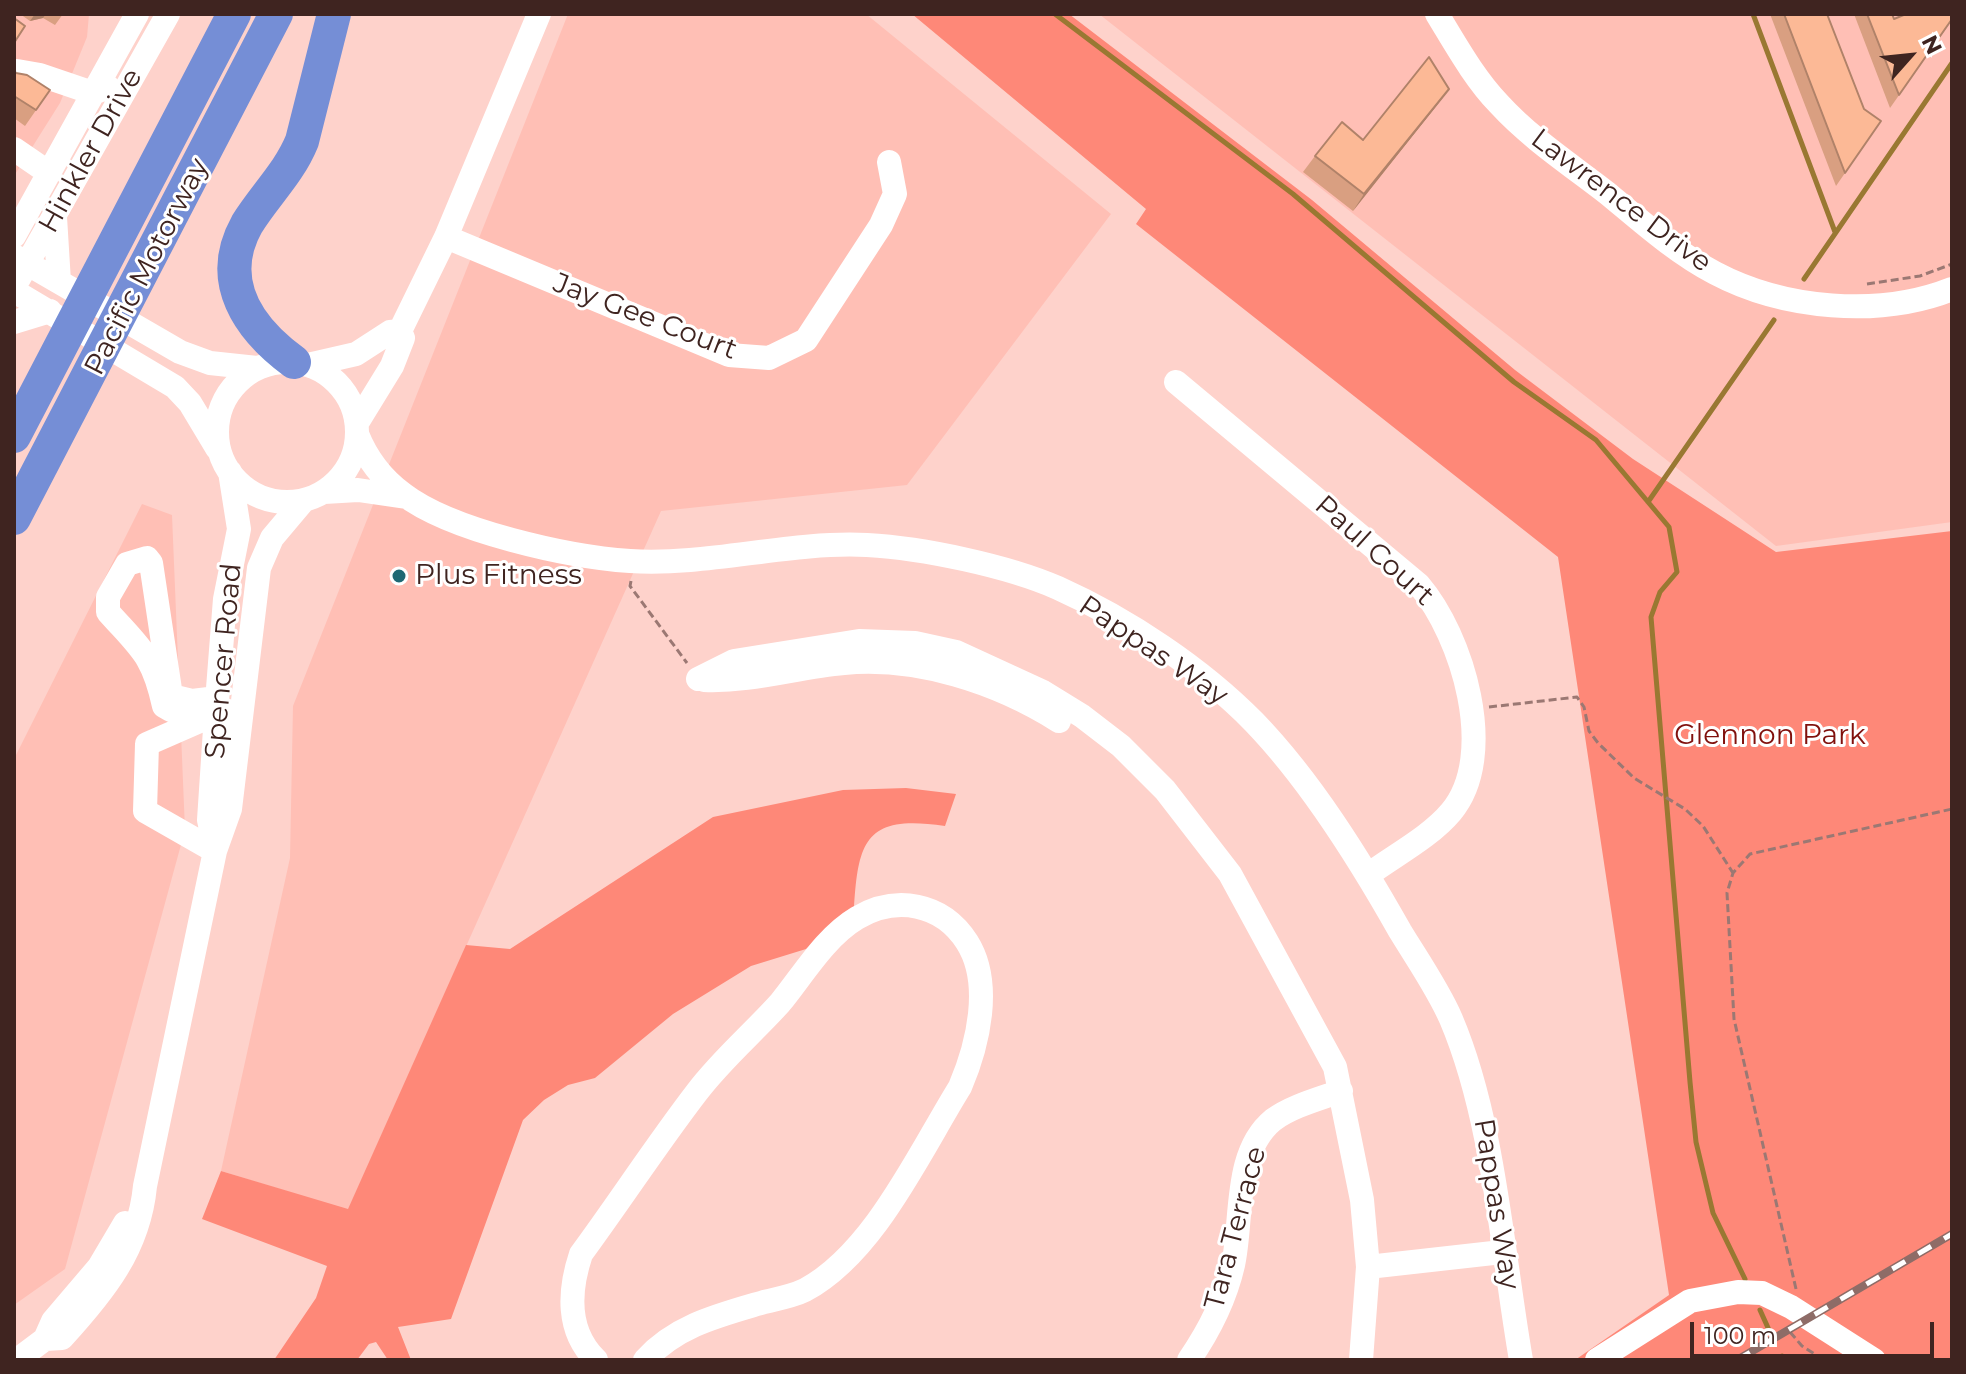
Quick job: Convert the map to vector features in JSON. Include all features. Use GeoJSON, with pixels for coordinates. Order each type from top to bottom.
{"type":"FeatureCollection","features":[{"type":"Feature","properties":{"kind":"highway","name":"Pacific Motorway"},"geometry":{"type":"LineString","coordinates":[[14,436],[234,14]]}},
{"type":"Feature","properties":{"kind":"highway","name":"Pacific Motorway"},"geometry":{"type":"LineString","coordinates":[[14,518],[93,372],[276,14]]}},
{"type":"Feature","properties":{"kind":"highway"},"geometry":{"type":"LineString","coordinates":[[301,363],[257,331],[246,314],[239,297],[235,260],[249,222],[293,161],[302,141],[334,14]]}},
{"type":"Feature","properties":{"kind":"street","name":"Hinkler Drive"},"geometry":{"type":"LineString","coordinates":[[14,236],[23,207],[49,173],[137,14]]}},
{"type":"Feature","properties":{"kind":"street","name":"Hinkler Drive"},"geometry":{"type":"LineString","coordinates":[[14,289],[21,260],[55,214],[168,14]]}},
{"type":"Feature","properties":{"kind":"street"},"geometry":{"type":"LineString","coordinates":[[14,289],[175,387],[190,403],[226,465],[244,487],[263,498],[283,502],[314,496],[341,477],[353,457],[357,429],[392,366],[403,338],[400,331],[446,237],[539,14]]}},
{"type":"Feature","properties":{"kind":"street","name":"Lawrence Drive"},"geometry":{"type":"LineString","coordinates":[[1437,14],[1487,91],[1520,124],[1694,260],[1763,292],[1813,303],[1878,304],[1952,289]]}},
{"type":"Feature","properties":{"kind":"street"},"geometry":{"type":"LineString","coordinates":[[14,76],[17,71],[40,75],[93,93],[132,78]]}},
{"type":"Feature","properties":{"kind":"street"},"geometry":{"type":"LineString","coordinates":[[14,149],[49,173]]}},
{"type":"Feature","properties":{"kind":"street","name":"Jay Gee Court"},"geometry":{"type":"LineString","coordinates":[[446,237],[729,355],[769,358],[806,340],[881,225],[895,194],[889,162]]}},
{"type":"Feature","properties":{"kind":"street"},"geometry":{"type":"LineString","coordinates":[[55,214],[59,282]]}},
{"type":"Feature","properties":{"kind":"street"},"geometry":{"type":"LineString","coordinates":[[21,260],[180,352],[210,363],[257,368],[356,354],[390,332],[400,331]]}},
{"type":"Feature","properties":{"kind":"street"},"geometry":{"type":"LineString","coordinates":[[14,322],[50,311]]}},
{"type":"Feature","properties":{"kind":"street"},"geometry":{"type":"LineString","coordinates":[[301,363],[341,387],[357,429]]}},
{"type":"Feature","properties":{"kind":"street"},"geometry":{"type":"LineString","coordinates":[[226,465],[218,437],[223,406],[240,380],[257,368]]}},
{"type":"Feature","properties":{"kind":"street","name":"Paul Court"},"geometry":{"type":"LineString","coordinates":[[1176,382],[1419,585],[1446,623],[1456,646],[1474,740],[1471,772],[1452,811],[1368,875]]}},
{"type":"Feature","properties":{"kind":"street","name":"Pappas Way"},"geometry":{"type":"LineString","coordinates":[[357,429],[367,459],[406,497]]}},
{"type":"Feature","properties":{"kind":"street","name":"Spencer Road"},"geometry":{"type":"LineString","coordinates":[[215,851],[209,820],[216,706],[225,599],[239,529],[226,465]]}},
{"type":"Feature","properties":{"kind":"street","name":"Pappas Way"},"geometry":{"type":"LineString","coordinates":[[314,496],[358,490],[406,497],[512,539],[579,554],[633,561],[866,545],[958,558],[1056,587],[1130,628],[1197,673],[1254,723],[1317,802],[1368,875],[1450,1017],[1479,1101],[1521,1360]]}},
{"type":"Feature","properties":{"kind":"street","name":"Spencer Road"},"geometry":{"type":"LineString","coordinates":[[34,1352],[53,1321],[114,1259],[145,1186],[215,851],[230,809],[250,623],[263,553],[314,496]]}},
{"type":"Feature","properties":{"kind":"street"},"geometry":{"type":"LineString","coordinates":[[216,706],[171,710],[164,706],[156,673],[131,635],[108,612],[108,597],[127,564],[147,558],[151,563],[171,696],[216,706],[241,716]]}},
{"type":"Feature","properties":{"kind":"street"},"geometry":{"type":"LineString","coordinates":[[710,680],[734,661],[859,641],[915,643],[956,652],[1043,692],[1082,716],[1121,746],[1165,790],[1230,874],[1326,1047],[1341,1091],[1362,1200],[1368,1267],[1361,1360]]}},
{"type":"Feature","properties":{"kind":"street"},"geometry":{"type":"LineString","coordinates":[[215,851],[145,811],[144,796],[147,744],[216,706]]}},
{"type":"Feature","properties":{"kind":"street"},"geometry":{"type":"LineString","coordinates":[[596,1360],[577,1329],[571,1307],[573,1279],[581,1254],[698,1090],[778,1005],[836,935],[855,919],[880,907],[906,904],[935,911],[960,931],[975,955],[982,984],[970,1063],[960,1087],[865,1241],[834,1272],[802,1292],[698,1322],[660,1344],[645,1360]]}},
{"type":"Feature","properties":{"kind":"street","name":"Tara Terrace"},"geometry":{"type":"LineString","coordinates":[[1189,1360],[1219,1308],[1232,1268],[1243,1180],[1260,1135],[1273,1121],[1292,1110],[1341,1091]]}},
{"type":"Feature","properties":{"kind":"street"},"geometry":{"type":"LineString","coordinates":[[1368,1267],[1502,1252]]}},
{"type":"Feature","properties":{"kind":"street"},"geometry":{"type":"LineString","coordinates":[[1597,1360],[1690,1301],[1710,1295],[1762,1293],[1791,1307],[1874,1360]]}},
{"type":"Feature","properties":{"kind":"path"},"geometry":{"type":"LineString","coordinates":[[1865,284],[1920,276],[1952,264]]}},
{"type":"Feature","properties":{"kind":"path"},"geometry":{"type":"LineString","coordinates":[[633,561],[630,586],[710,680]]}},
{"type":"Feature","properties":{"kind":"path"},"geometry":{"type":"LineString","coordinates":[[1486,707],[1577,697],[1584,707],[1589,731],[1598,743],[1660,797],[1685,809],[1703,826],[1733,873]]}},
{"type":"Feature","properties":{"kind":"path"},"geometry":{"type":"LineString","coordinates":[[1824,1360],[1802,1346],[1784,1325],[1797,1293],[1734,1019],[1726,921],[1727,893],[1733,873],[1750,854],[1952,809]]}},
{"type":"Feature","properties":{"kind":"shaded area"},"geometry":{"type":"Polygon","coordinates":[[[14,14],[89,14],[87,37],[60,103],[14,176],[14,14]]]}},
{"type":"Feature","properties":{"kind":"shaded area"},"geometry":{"type":"Polygon","coordinates":[[[568,14],[866,14],[1111,214],[907,485],[661,511],[348,1210],[221,1171],[290,858],[293,706],[568,14]]]}},
{"type":"Feature","properties":{"kind":"shaded area"},"geometry":{"type":"Polygon","coordinates":[[[1099,14],[1952,14],[1952,522],[1776,546],[1099,14]]]}},
{"type":"Feature","properties":{"kind":"shaded area"},"geometry":{"type":"Polygon","coordinates":[[[142,504],[172,515],[185,830],[65,1269],[14,1305],[14,759],[142,504]]]}},
{"type":"Feature","properties":{"kind":"green space","name":"Glennon Park"},"geometry":{"type":"Polygon","coordinates":[[[912,14],[1069,14],[1312,200],[1515,370],[1633,459],[1776,552],[1952,531],[1952,1360],[1575,1360],[1669,1295],[1558,557],[1136,224],[1146,209],[912,14]]]}},
{"type":"Feature","properties":{"kind":"green space"},"geometry":{"type":"Polygon","coordinates":[[[906,788],[956,794],[945,826],[898,824],[871,837],[859,866],[854,910],[806,949],[751,966],[673,1014],[595,1078],[568,1085],[544,1100],[523,1120],[451,1319],[398,1327],[411,1360],[388,1360],[376,1342],[369,1344],[357,1360],[274,1360],[316,1298],[327,1266],[202,1219],[221,1171],[348,1209],[466,945],[510,949],[713,817],[843,790],[906,788]]]}},
{"type":"Feature","properties":{"kind":"building"},"geometry":{"type":"Polygon","coordinates":[[[1784,14],[1827,14],[1864,109],[1881,121],[1845,173],[1784,14]]]}},
{"type":"Feature","properties":{"kind":"building"},"geometry":{"type":"Polygon","coordinates":[[[1867,14],[1892,14],[1894,19],[1906,14],[1952,14],[1952,19],[1899,95],[1867,14]]]}},
{"type":"Feature","properties":{"kind":"building"},"geometry":{"type":"Polygon","coordinates":[[[14,18],[25,26],[14,43],[14,18]]]}},
{"type":"Feature","properties":{"kind":"building"},"geometry":{"type":"Polygon","coordinates":[[[1429,57],[1449,89],[1364,194],[1315,156],[1342,122],[1363,140],[1429,57]]]}},
{"type":"Feature","properties":{"kind":"building"},"geometry":{"type":"Polygon","coordinates":[[[14,70],[50,90],[36,110],[14,96],[14,70]]]}},
{"type":"Feature","properties":{"kind":"waterway"},"geometry":{"type":"LineString","coordinates":[[1055,14],[1293,194],[1514,382],[1596,440],[1669,527],[1677,572],[1660,592],[1651,617],[1696,1142],[1713,1213],[1745,1279]]}},
{"type":"Feature","properties":{"kind":"waterway"},"geometry":{"type":"LineString","coordinates":[[1753,14],[1835,232]]}},
{"type":"Feature","properties":{"kind":"waterway"},"geometry":{"type":"LineString","coordinates":[[1804,279],[1952,63]]}},
{"type":"Feature","properties":{"kind":"waterway"},"geometry":{"type":"LineString","coordinates":[[1648,502],[1774,320]]}},
{"type":"Feature","properties":{"kind":"waterway"},"geometry":{"type":"LineString","coordinates":[[1760,1310],[1769,1330]]}},
{"type":"Feature","properties":{"kind":"waterway"},"geometry":{"type":"LineString","coordinates":[[1782,1356],[1784,1360]]}},
{"type":"Feature","properties":{"kind":"railway"},"geometry":{"type":"LineString","coordinates":[[1737,1360],[1952,1234]]}},
{"type":"Feature","properties":{"kind":"place","name":"Plus Fitness"},"geometry":{"type":"Point","coordinates":[399,576]}}]}
